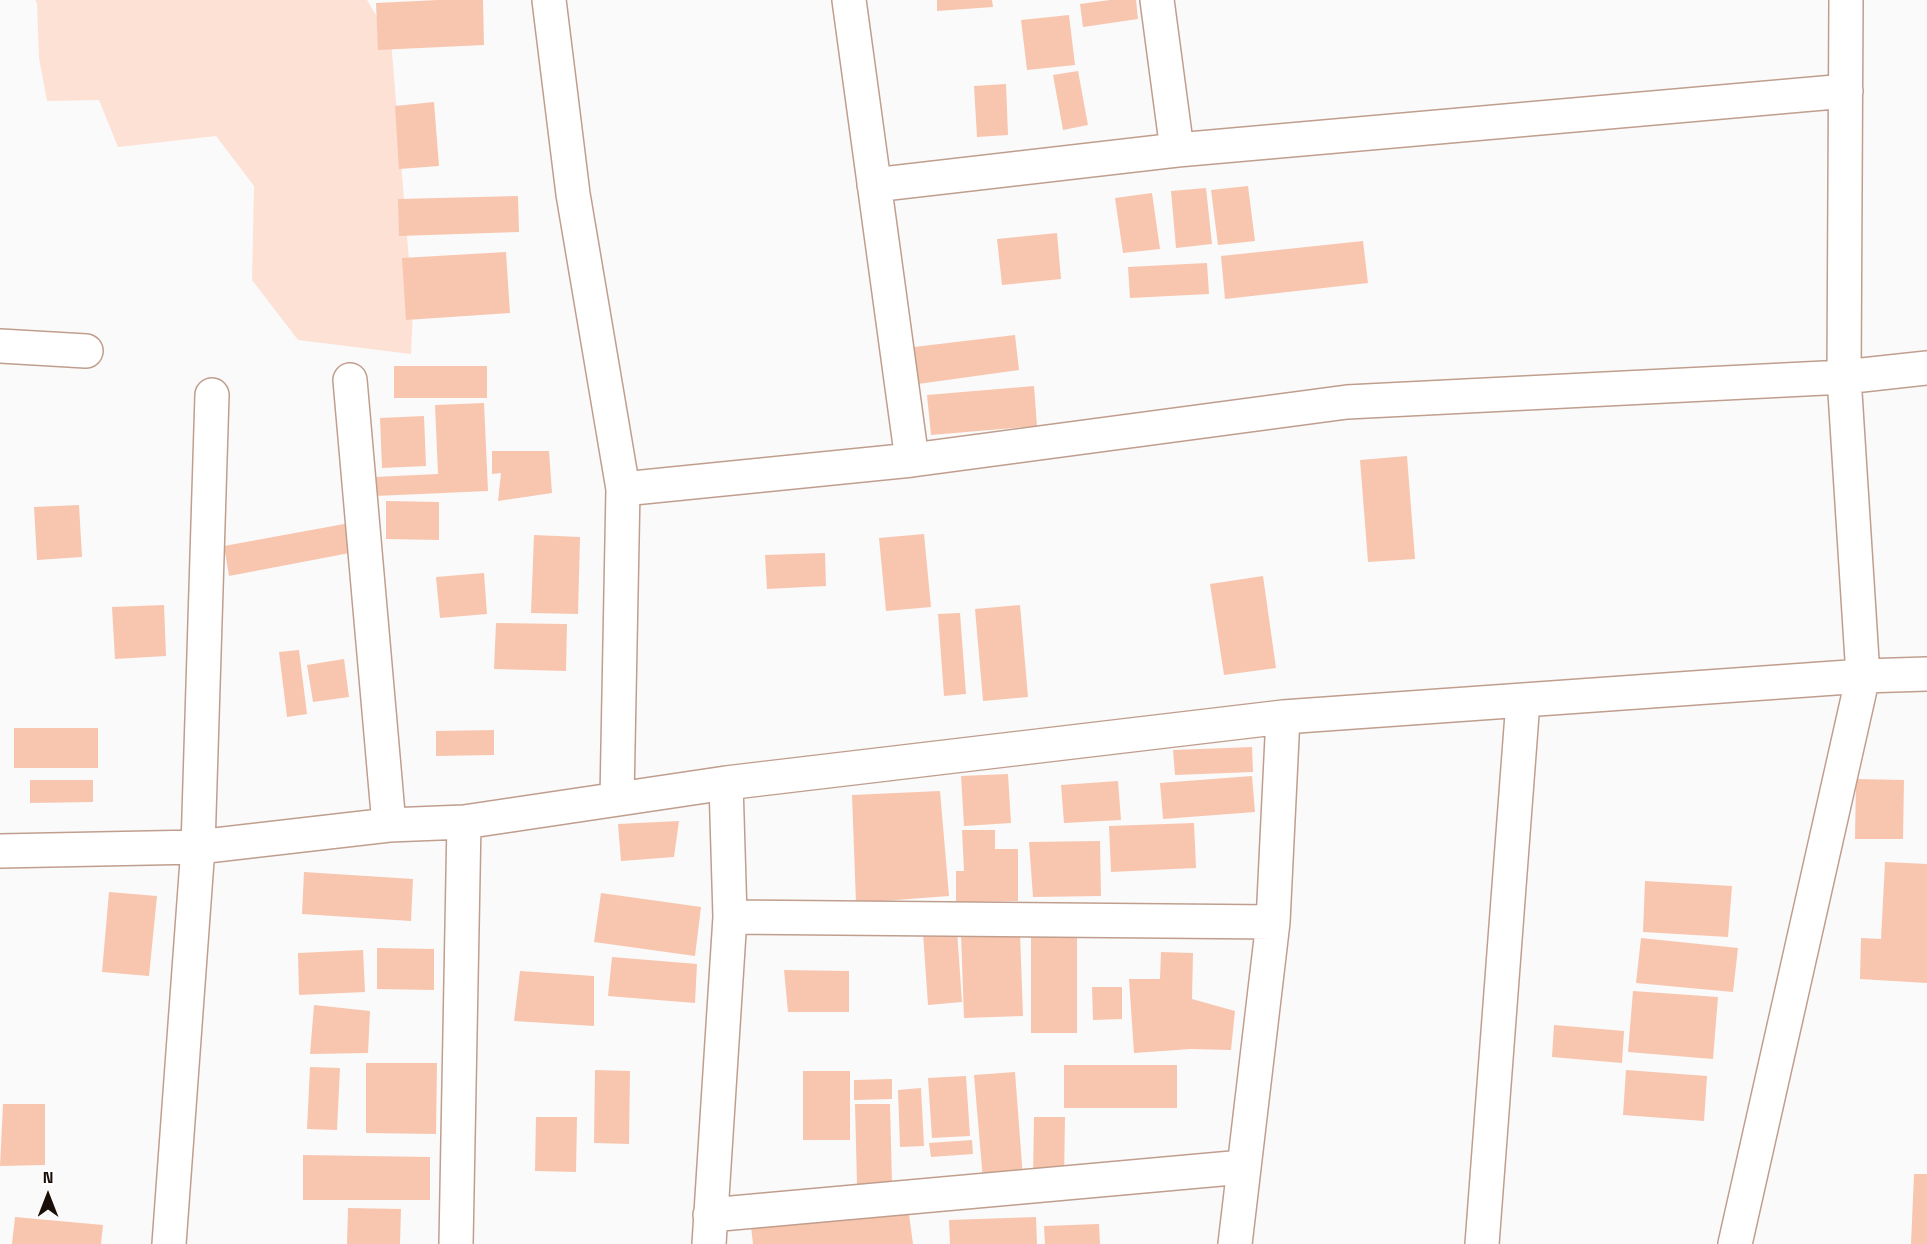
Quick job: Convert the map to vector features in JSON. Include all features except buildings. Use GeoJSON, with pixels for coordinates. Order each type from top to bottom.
{"type":"FeatureCollection","features":[{"type":"Feature","properties":{"kind":"street"},"geometry":{"type":"LineString","coordinates":[[549,0],[573,194],[624,489],[617,798]]}},
{"type":"Feature","properties":{"kind":"street"},"geometry":{"type":"LineString","coordinates":[[849,0],[912,460]]}},
{"type":"Feature","properties":{"kind":"street"},"geometry":{"type":"LineString","coordinates":[[1157,0],[1177,150]]}},
{"type":"Feature","properties":{"kind":"street"},"geometry":{"type":"LineString","coordinates":[[1735,1244],[1863,676],[1844,377],[1846,0]]}},
{"type":"Feature","properties":{"kind":"street"},"geometry":{"type":"LineString","coordinates":[[874,185],[1177,150],[1846,91]]}},
{"type":"Feature","properties":{"kind":"street"},"geometry":{"type":"LineString","coordinates":[[0,346],[86,351]]}},
{"type":"Feature","properties":{"kind":"street"},"geometry":{"type":"LineString","coordinates":[[624,489],[912,460],[1347,402],[1844,377],[1927,368]]}},
{"type":"Feature","properties":{"kind":"street"},"geometry":{"type":"LineString","coordinates":[[350,380],[389,825]]}},
{"type":"Feature","properties":{"kind":"street"},"geometry":{"type":"LineString","coordinates":[[170,1244],[198,847],[212,395]]}},
{"type":"Feature","properties":{"kind":"street"},"geometry":{"type":"LineString","coordinates":[[0,851],[198,847],[389,825],[464,822],[726,783],[1283,717],[1863,676],[1927,674]]}},
{"type":"Feature","properties":{"kind":"street"},"geometry":{"type":"LineString","coordinates":[[1482,1244],[1523,701]]}},
{"type":"Feature","properties":{"kind":"street"},"geometry":{"type":"LineString","coordinates":[[1235,1244],[1274,922],[1283,717]]}},
{"type":"Feature","properties":{"kind":"street"},"geometry":{"type":"LineString","coordinates":[[726,783],[730,917],[709,1229],[1243,1167]]}},
{"type":"Feature","properties":{"kind":"street"},"geometry":{"type":"LineString","coordinates":[[456,1244],[464,822]]}},
{"type":"Feature","properties":{"kind":"street"},"geometry":{"type":"LineString","coordinates":[[730,917],[1274,922]]}},
{"type":"Feature","properties":{"kind":"shaded area"},"geometry":{"type":"Polygon","coordinates":[[[35,0],[367,0],[391,40],[413,310],[411,354],[298,340],[252,280],[254,186],[216,136],[118,147],[99,100],[47,101],[39,58],[35,0]]]}}]}
